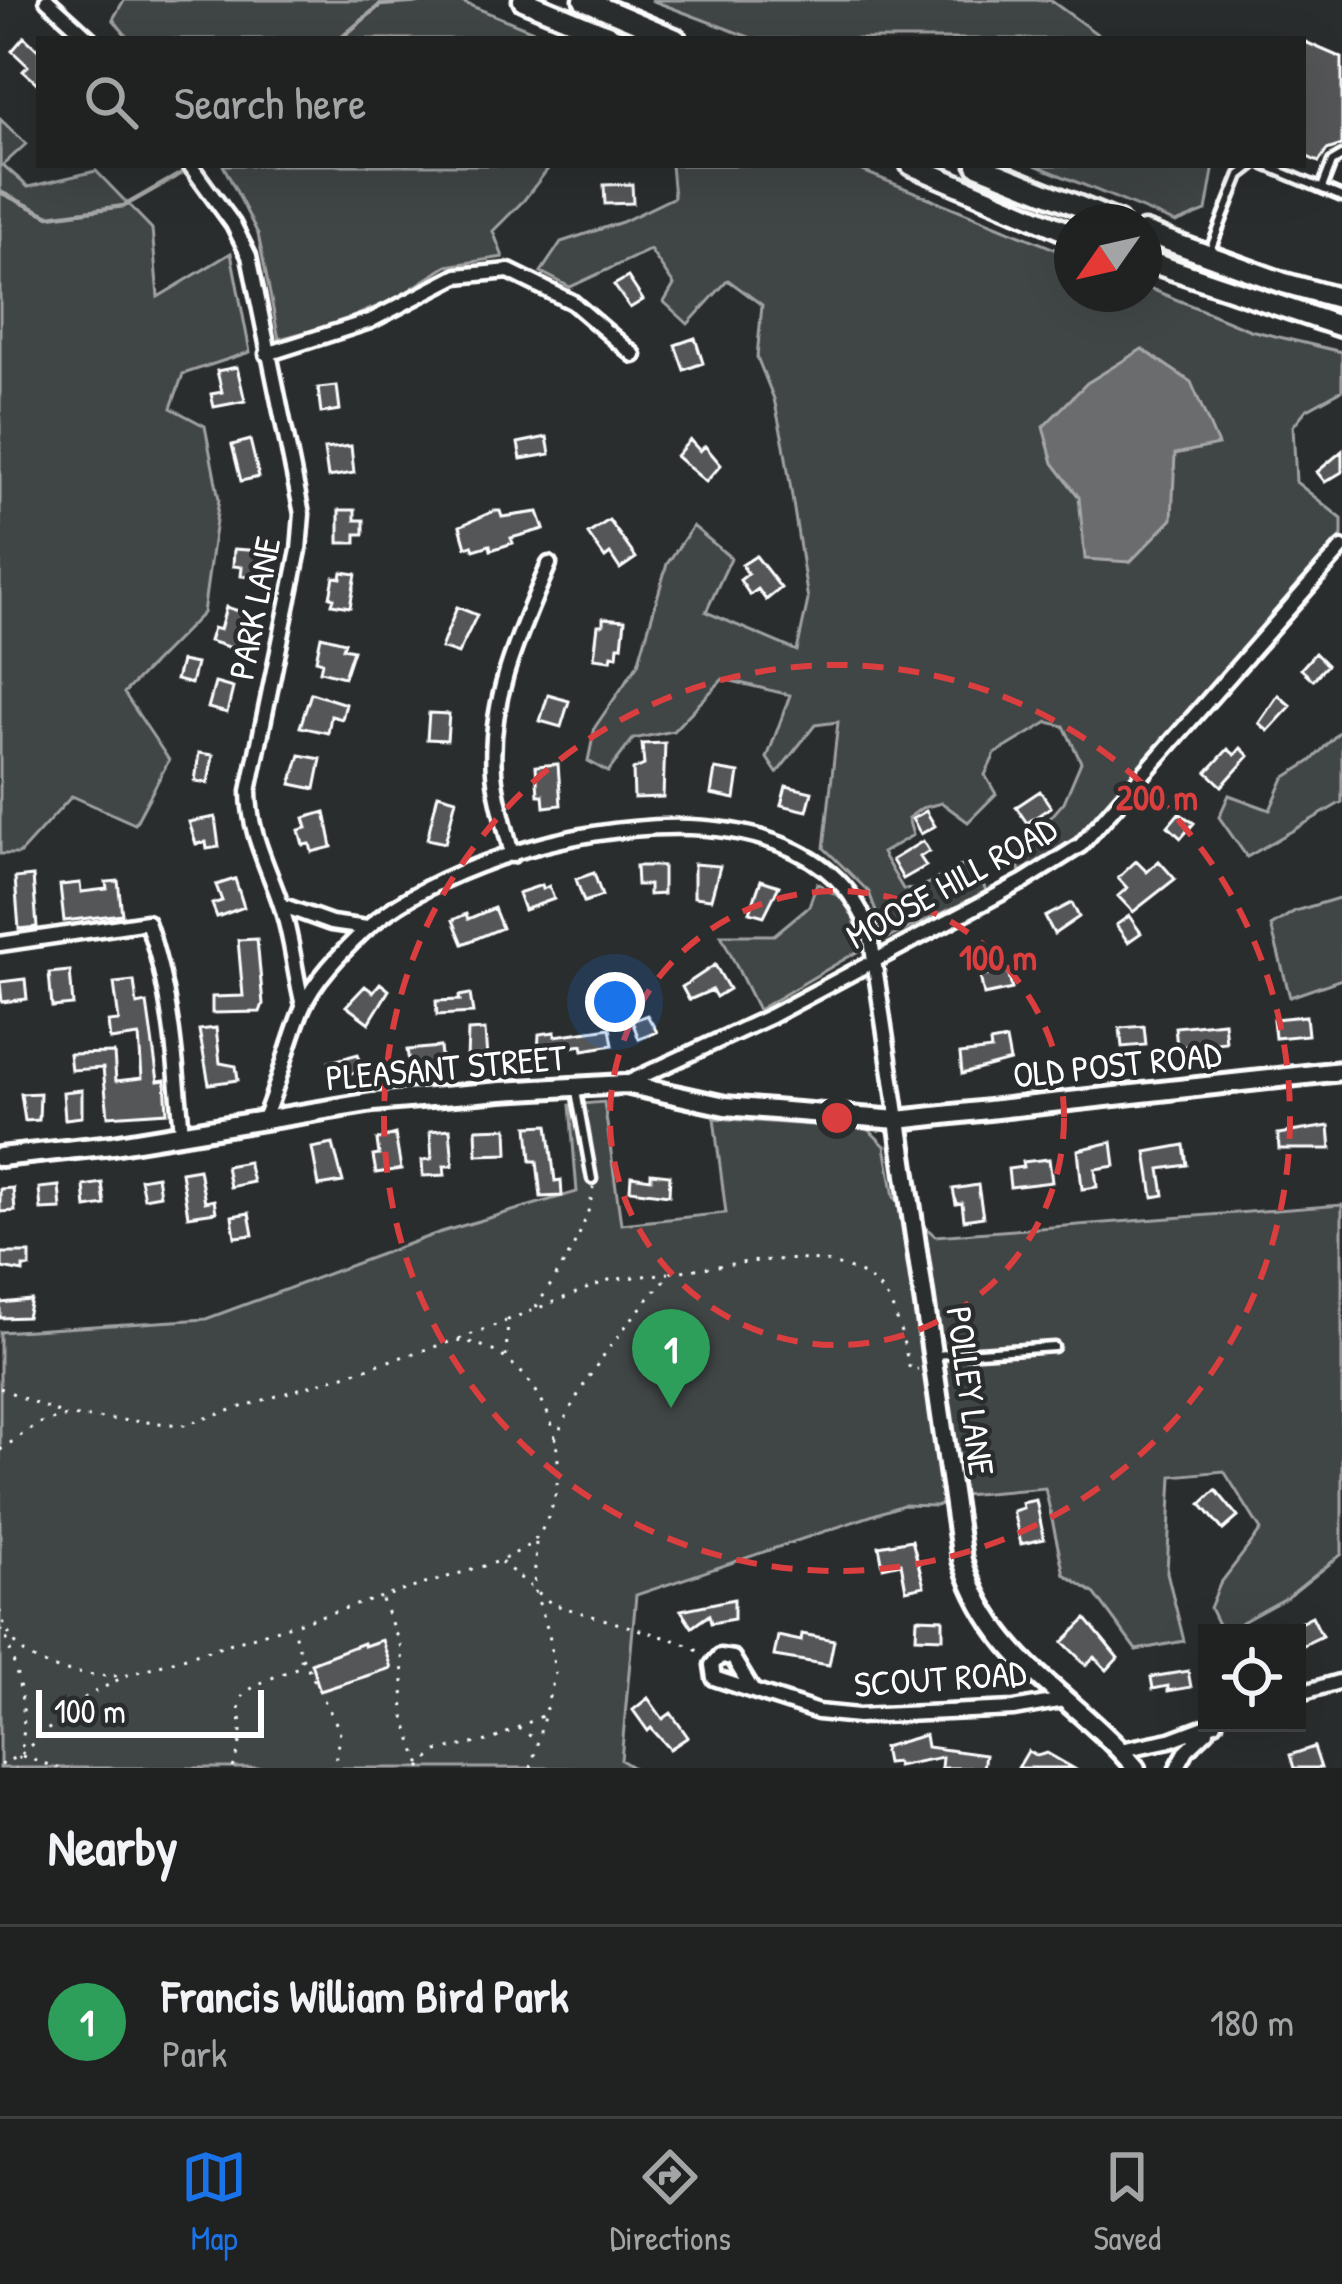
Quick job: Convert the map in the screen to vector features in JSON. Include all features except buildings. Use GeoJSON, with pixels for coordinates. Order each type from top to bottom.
{"type":"FeatureCollection","features":[{"type":"Feature","properties":{"kind":"main road"},"geometry":{"type":"LineString","coordinates":[[523,0],[610,36]]}},
{"type":"Feature","properties":{"kind":"main road"},"geometry":{"type":"LineString","coordinates":[[584,0],[669,36]]}},
{"type":"Feature","properties":{"kind":"main road"},"geometry":{"type":"LineString","coordinates":[[918,168],[1054,226]]}},
{"type":"Feature","properties":{"kind":"main road"},"geometry":{"type":"LineString","coordinates":[[984,168],[1073,204]]}},
{"type":"Feature","properties":{"kind":"main road"},"geometry":{"type":"LineString","coordinates":[[1162,239],[1342,299]]}},
{"type":"Feature","properties":{"kind":"main road"},"geometry":{"type":"LineString","coordinates":[[1162,266],[1342,327]]}},
{"type":"Feature","properties":{"kind":"street"},"geometry":{"type":"LineString","coordinates":[[47,0],[87,36]]}},
{"type":"Feature","properties":{"kind":"street","name":"PARK LANE"},"geometry":{"type":"LineString","coordinates":[[195,171],[233,224],[249,256],[302,514],[299,550],[249,791],[249,814],[281,905],[303,1005]]}},
{"type":"Feature","properties":{"kind":"street"},"geometry":{"type":"LineString","coordinates":[[267,354],[370,321],[457,276],[509,271],[572,302],[634,355]]}},
{"type":"Feature","properties":{"kind":"street","name":"MOOSE HILL ROAD"},"geometry":{"type":"LineString","coordinates":[[625,1084],[712,1047],[1024,881],[1081,845],[1342,548]]}},
{"type":"Feature","properties":{"kind":"street"},"geometry":{"type":"LineString","coordinates":[[512,855],[494,774],[494,731],[500,694],[549,564]]}},
{"type":"Feature","properties":{"kind":"street","name":"POLLEY LANE"},"geometry":{"type":"LineString","coordinates":[[303,1005],[367,928],[421,893],[512,855],[576,837],[667,826],[731,829],[775,841],[824,867],[847,886],[861,905],[876,959],[920,1253],[931,1361],[962,1560],[973,1594],[1002,1642],[1136,1768]]}},
{"type":"Feature","properties":{"kind":"street"},"geometry":{"type":"LineString","coordinates":[[281,905],[367,928]]}},
{"type":"Feature","properties":{"kind":"street"},"geometry":{"type":"LineString","coordinates":[[0,944],[147,922],[157,949],[173,1034],[182,1134]]}},
{"type":"Feature","properties":{"kind":"street"},"geometry":{"type":"LineString","coordinates":[[263,1121],[303,1005]]}},
{"type":"Feature","properties":{"kind":"street","name":"OLD POST ROAD"},"geometry":{"type":"LineString","coordinates":[[898,1120],[1342,1072]]}},
{"type":"Feature","properties":{"kind":"street","name":"PLEASANT STREET"},"geometry":{"type":"LineString","coordinates":[[0,1157],[182,1134],[373,1102],[625,1084],[725,1106],[898,1120]]}},
{"type":"Feature","properties":{"kind":"street","name":"SCOUT ROAD"},"geometry":{"type":"LineString","coordinates":[[715,1662],[720,1656],[733,1658],[752,1690],[818,1712],[858,1717],[1014,1708],[1063,1700]]}},
{"type":"Feature","properties":{"kind":"street"},"geometry":{"type":"LineString","coordinates":[[1306,1691],[1342,1681]]}},
{"type":"Feature","properties":{"kind":"street"},"geometry":{"type":"LineString","coordinates":[[1120,1750],[1198,1730]]}},
{"type":"Feature","properties":{"kind":"street"},"geometry":{"type":"LineString","coordinates":[[1177,1768],[1205,1732]]}},
{"type":"Feature","properties":{"kind":"lane"},"geometry":{"type":"LineString","coordinates":[[1322,188],[1332,162],[1342,155]]}},
{"type":"Feature","properties":{"kind":"lane"},"geometry":{"type":"LineString","coordinates":[[1207,256],[1240,175],[1249,168]]}},
{"type":"Feature","properties":{"kind":"lane"},"geometry":{"type":"LineString","coordinates":[[1272,168],[1342,197]]}},
{"type":"Feature","properties":{"kind":"lane"},"geometry":{"type":"LineString","coordinates":[[575,1087],[592,1179]]}},
{"type":"Feature","properties":{"kind":"lane"},"geometry":{"type":"LineString","coordinates":[[931,1361],[1054,1348]]}},
{"type":"Feature","properties":{"kind":"path"},"geometry":{"type":"LineString","coordinates":[[536,1309],[583,1222],[593,1192],[592,1179]]}},
{"type":"Feature","properties":{"kind":"path"},"geometry":{"type":"LineString","coordinates":[[0,1388],[68,1416],[184,1425],[456,1340],[609,1280],[809,1258],[836,1263],[873,1282],[888,1299],[910,1370],[931,1361]]}},
{"type":"Feature","properties":{"kind":"path"},"geometry":{"type":"LineString","coordinates":[[554,1441],[623,1327],[672,1272]]}},
{"type":"Feature","properties":{"kind":"path"},"geometry":{"type":"LineString","coordinates":[[506,1359],[508,1320]]}},
{"type":"Feature","properties":{"kind":"path"},"geometry":{"type":"LineString","coordinates":[[456,1340],[477,1342],[506,1359],[537,1390],[550,1413],[558,1459],[554,1502],[536,1540],[534,1588],[555,1673],[531,1768]]}},
{"type":"Feature","properties":{"kind":"path"},"geometry":{"type":"LineString","coordinates":[[0,1450],[39,1423],[68,1416]]}},
{"type":"Feature","properties":{"kind":"path"},"geometry":{"type":"LineString","coordinates":[[0,1765],[20,1755],[61,1714],[124,1676],[500,1561],[536,1540]]}},
{"type":"Feature","properties":{"kind":"path"},"geometry":{"type":"LineString","coordinates":[[500,1561],[552,1604],[680,1642],[715,1662]]}},
{"type":"Feature","properties":{"kind":"path"},"geometry":{"type":"LineString","coordinates":[[382,1599],[402,1650],[404,1717],[420,1767],[437,1751],[492,1740],[545,1714]]}},
{"type":"Feature","properties":{"kind":"path"},"geometry":{"type":"LineString","coordinates":[[0,1611],[24,1708],[15,1768]]}},
{"type":"Feature","properties":{"kind":"path"},"geometry":{"type":"LineString","coordinates":[[292,1627],[340,1731],[334,1768]]}},
{"type":"Feature","properties":{"kind":"path"},"geometry":{"type":"LineString","coordinates":[[3,1631],[17,1649],[44,1664],[80,1674],[124,1676]]}},
{"type":"Feature","properties":{"kind":"path"},"geometry":{"type":"LineString","coordinates":[[233,1768],[241,1730],[236,1710],[242,1693],[299,1667],[301,1655]]}},
{"type":"Feature","properties":{"kind":"path"},"geometry":{"type":"LineString","coordinates":[[516,1727],[536,1739]]}},
{"type":"Feature","properties":{"kind":"path"},"geometry":{"type":"LineString","coordinates":[[20,1755],[58,1768]]}},
{"type":"Feature","properties":{"kind":"shaded area"},"geometry":{"type":"Polygon","coordinates":[[[124,0],[457,0],[546,36],[127,36],[113,19],[124,0]]]}},
{"type":"Feature","properties":{"kind":"shaded area"},"geometry":{"type":"Polygon","coordinates":[[[651,0],[1050,0],[1100,36],[746,36],[651,0]]]}},
{"type":"Feature","properties":{"kind":"shaded area"},"geometry":{"type":"Polygon","coordinates":[[[0,119],[26,144],[3,165],[28,187],[96,171],[152,229],[158,297],[231,253],[250,352],[183,374],[171,408],[205,426],[219,499],[203,613],[124,693],[169,760],[135,824],[72,796],[19,854],[0,854],[0,119]]]}},
{"type":"Feature","properties":{"kind":"shaded area"},"geometry":{"type":"Polygon","coordinates":[[[225,168],[549,168],[493,231],[503,257],[447,266],[395,299],[336,324],[279,339],[258,234],[225,168]]]}},
{"type":"Feature","properties":{"kind":"shaded area"},"geometry":{"type":"Polygon","coordinates":[[[671,168],[855,168],[1054,249],[1054,312],[1162,312],[1162,293],[1250,330],[1342,352],[1342,390],[1306,410],[1293,426],[1296,482],[1342,519],[1342,536],[1075,840],[1020,872],[1016,858],[1064,802],[1081,762],[1064,726],[1048,722],[995,754],[985,775],[996,794],[968,822],[942,803],[908,818],[913,835],[882,853],[903,889],[916,890],[961,866],[977,873],[987,892],[886,939],[869,892],[824,848],[838,722],[815,725],[777,773],[767,758],[790,695],[723,679],[673,731],[633,739],[608,772],[588,761],[595,727],[638,664],[667,564],[693,526],[731,558],[706,612],[797,651],[808,600],[784,445],[774,399],[757,357],[762,305],[728,280],[688,324],[664,302],[674,285],[650,250],[570,287],[541,272],[561,242],[622,222],[674,197],[671,168]]]}},
{"type":"Feature","properties":{"kind":"shaded area"},"geometry":{"type":"Polygon","coordinates":[[[1042,168],[1213,168],[1206,211],[1176,223],[1162,217],[1162,204],[1130,204],[1042,168]]]}},
{"type":"Feature","properties":{"kind":"shaded area"},"geometry":{"type":"Polygon","coordinates":[[[1142,349],[1191,382],[1218,445],[1175,454],[1172,519],[1130,562],[1085,559],[1079,497],[1053,463],[1043,427],[1087,383],[1142,349]]]}},
{"type":"Feature","properties":{"kind":"shaded area"},"geometry":{"type":"Polygon","coordinates":[[[1342,729],[1342,802],[1247,857],[1219,817],[1229,795],[1270,810],[1284,778],[1311,761],[1342,729]]]}},
{"type":"Feature","properties":{"kind":"shaded area"},"geometry":{"type":"Polygon","coordinates":[[[817,883],[851,904],[860,950],[758,1010],[721,935],[774,935],[809,906],[817,883]]]}},
{"type":"Feature","properties":{"kind":"shaded area"},"geometry":{"type":"Polygon","coordinates":[[[1342,897],[1342,979],[1290,997],[1271,926],[1295,911],[1342,897]]]}},
{"type":"Feature","properties":{"kind":"shaded area"},"geometry":{"type":"Polygon","coordinates":[[[604,1102],[621,1224],[726,1213],[714,1118],[868,1129],[885,1146],[894,1197],[935,1236],[1342,1205],[1342,1554],[1288,1597],[1238,1624],[1218,1624],[1210,1608],[1220,1584],[1261,1530],[1224,1471],[1172,1476],[1167,1572],[1184,1641],[1136,1650],[1095,1594],[1064,1574],[1045,1488],[963,1495],[936,1506],[903,1505],[636,1595],[621,1760],[634,1768],[0,1768],[0,1332],[206,1319],[438,1233],[577,1192],[570,1105],[604,1102]]]}},
{"type":"Feature","properties":{"kind":"waterway"},"geometry":{"type":"LineString","coordinates":[[344,36],[380,5],[435,1]]}},
{"type":"Feature","properties":{"kind":"waterway"},"geometry":{"type":"LineString","coordinates":[[0,192],[49,216],[124,206],[189,169]]}},
{"type":"Feature","properties":{"kind":"place","name":"Francis William Bird Park"},"geometry":{"type":"Point","coordinates":[671,1408]}}]}
